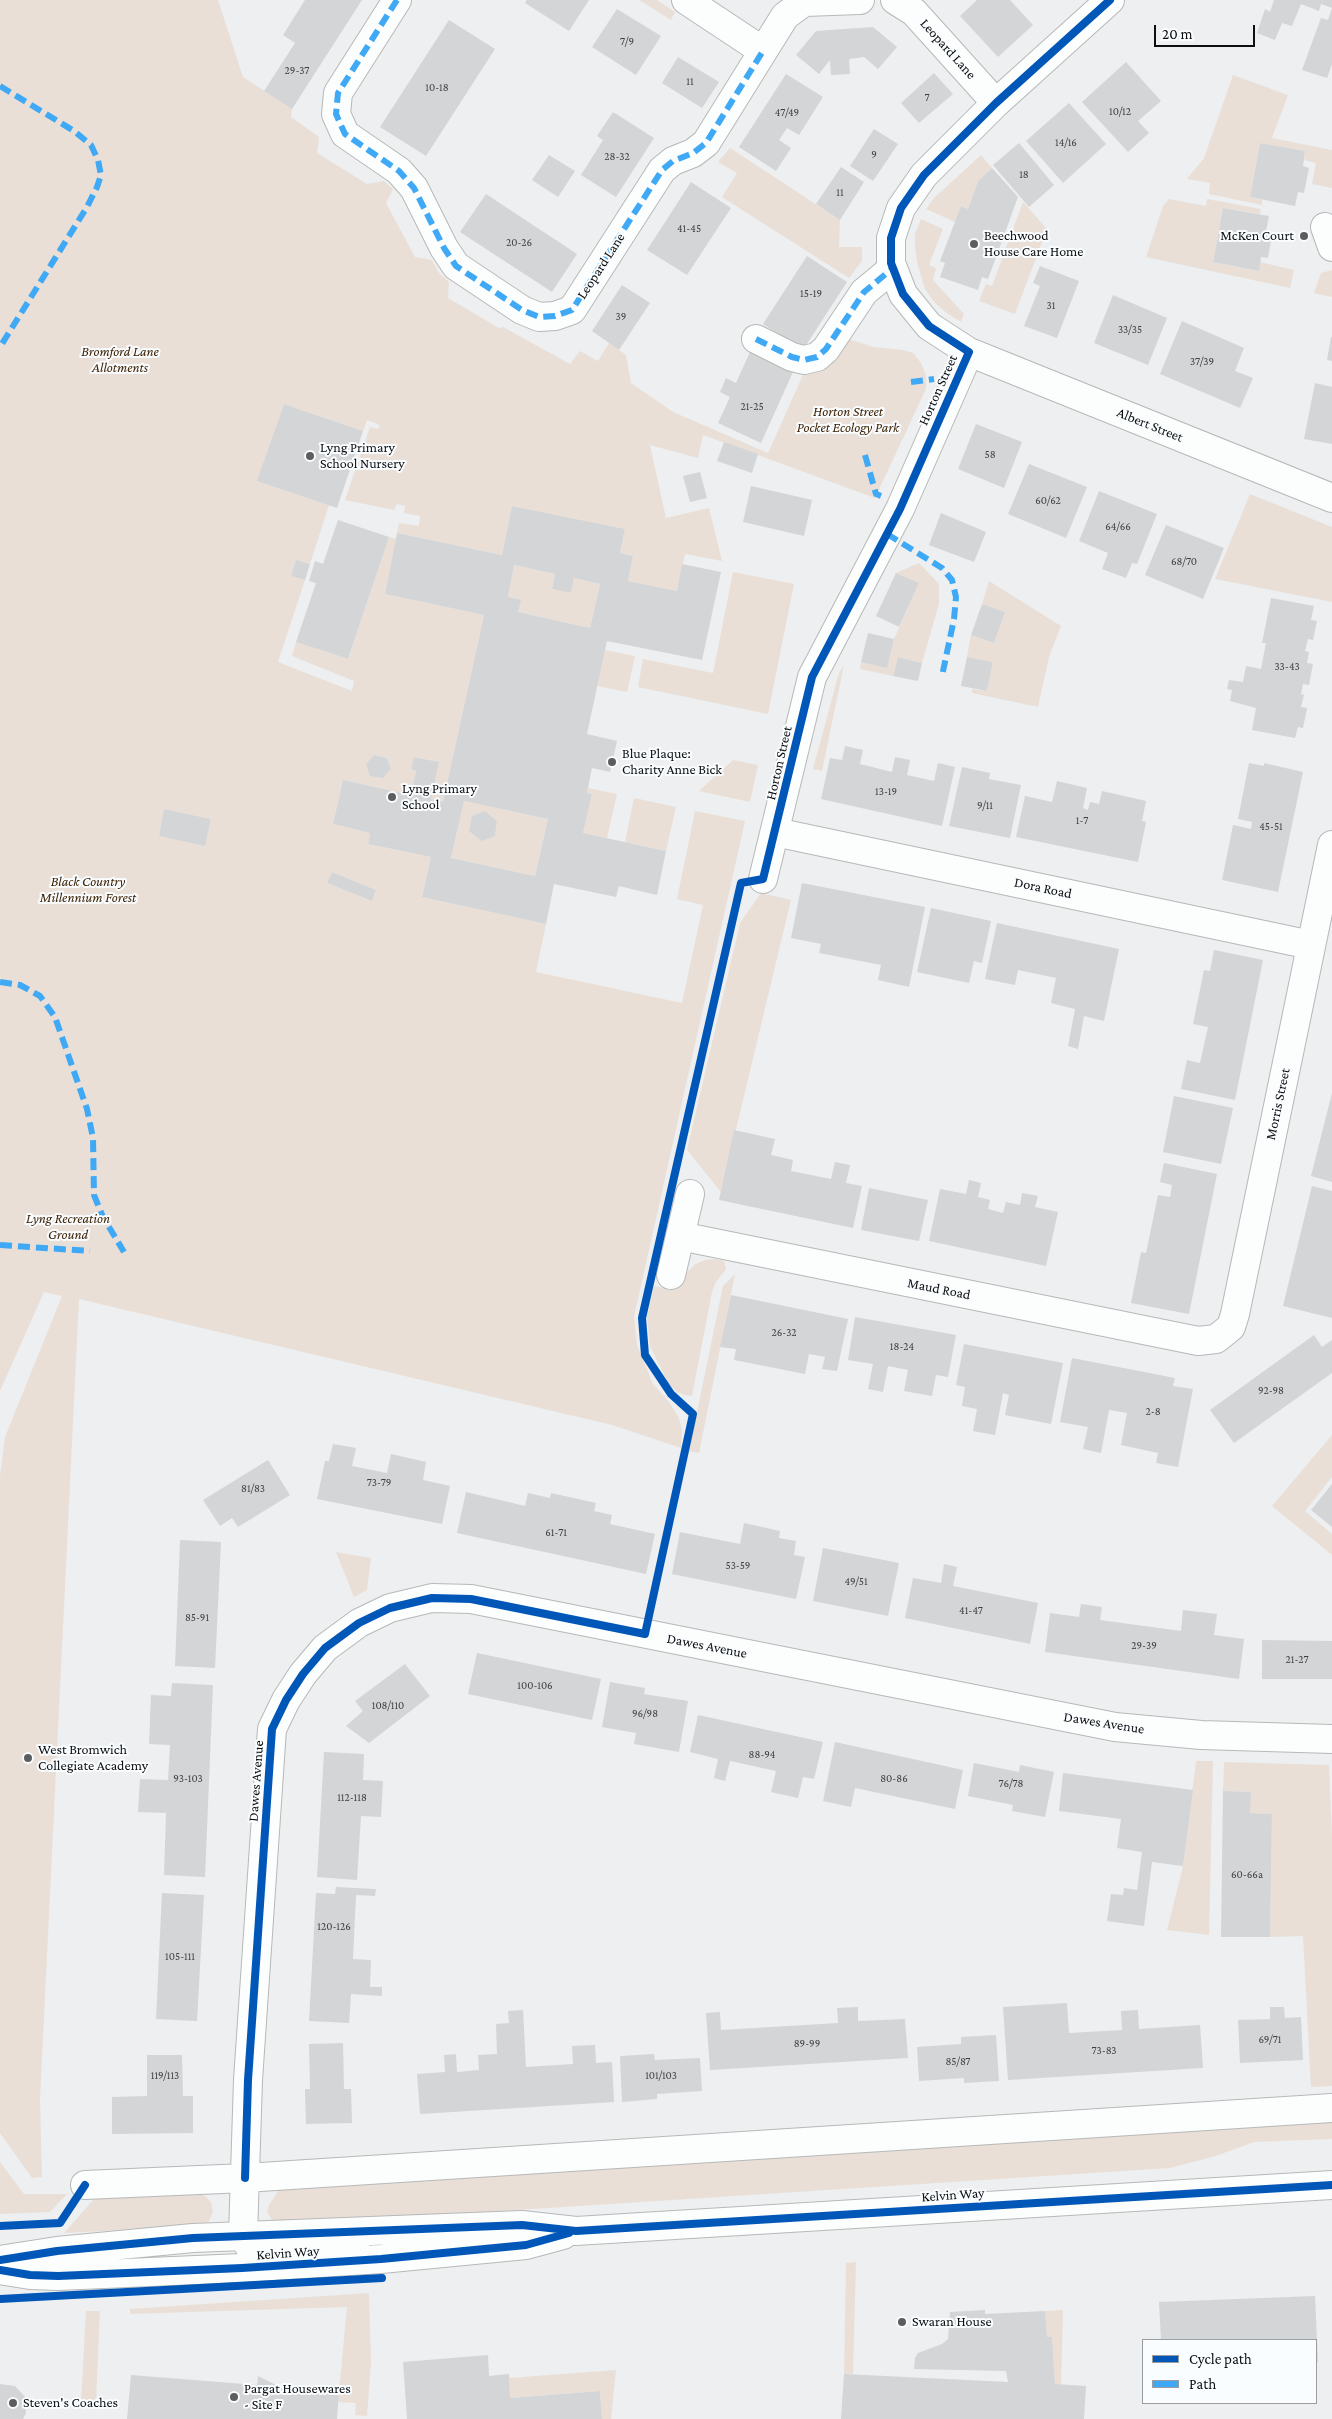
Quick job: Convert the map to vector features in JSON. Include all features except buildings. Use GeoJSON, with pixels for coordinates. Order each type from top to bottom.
{"type":"FeatureCollection","features":[{"type":"Feature","properties":{"kind":"street","name":"Leopard Lane"},"geometry":{"type":"LineString","coordinates":[[397,0],[338,94],[336,114],[345,134],[399,171],[414,188],[444,248],[456,266],[522,310],[538,317],[555,316],[572,310],[662,170],[673,161],[693,153],[706,143],[785,16],[804,2],[860,0]]}},
{"type":"Feature","properties":{"kind":"street"},"geometry":{"type":"LineString","coordinates":[[686,0],[763,50]]}},
{"type":"Feature","properties":{"kind":"street","name":"Leopard Lane"},"geometry":{"type":"LineString","coordinates":[[895,0],[914,12],[996,103]]}},
{"type":"Feature","properties":{"kind":"street","name":"Horton Street"},"geometry":{"type":"LineString","coordinates":[[763,879],[812,677],[900,510],[969,352],[929,326],[903,294],[893,268],[891,238],[901,208],[924,175],[996,103],[1110,0]]}},
{"type":"Feature","properties":{"kind":"street"},"geometry":{"type":"LineString","coordinates":[[756,339],[792,357],[804,360],[817,357],[826,349],[864,292],[893,268]]}},
{"type":"Feature","properties":{"kind":"street","name":"Albert Street"},"geometry":{"type":"LineString","coordinates":[[969,352],[1332,498]]}},
{"type":"Feature","properties":{"kind":"street","name":"Dora Road"},"geometry":{"type":"LineString","coordinates":[[775,832],[1311,945]]}},
{"type":"Feature","properties":{"kind":"street","name":"Morris Street"},"geometry":{"type":"LineString","coordinates":[[1198,1342],[1216,1339],[1231,1327],[1235,1314],[1332,845]]}},
{"type":"Feature","properties":{"kind":"street"},"geometry":{"type":"LineString","coordinates":[[671,1275],[690,1194]]}},
{"type":"Feature","properties":{"kind":"street","name":"Maud Road"},"geometry":{"type":"LineString","coordinates":[[680,1236],[1198,1342]]}},
{"type":"Feature","properties":{"kind":"street","name":"Dawes Avenue"},"geometry":{"type":"LineString","coordinates":[[243,2236],[248,2080],[272,1729],[286,1700],[303,1674],[325,1648],[355,1625],[390,1608],[432,1598],[471,1599],[1116,1727],[1201,1735],[1332,1739]]}},
{"type":"Feature","properties":{"kind":"street"},"geometry":{"type":"LineString","coordinates":[[85,2185],[245,2178],[1332,2108]]}},
{"type":"Feature","properties":{"kind":"street","name":"Kelvin Way"},"geometry":{"type":"LineString","coordinates":[[0,2260],[112,2246],[243,2236],[522,2225],[576,2231],[1332,2185]]}},
{"type":"Feature","properties":{"kind":"street","name":"Kelvin Way"},"geometry":{"type":"LineString","coordinates":[[0,2270],[30,2275],[58,2276],[242,2268],[430,2255],[526,2245],[576,2231]]}},
{"type":"Feature","properties":{"kind":"street"},"geometry":{"type":"LineString","coordinates":[[243,2236],[252,2251],[408,2242],[430,2255]]}},
{"type":"Feature","properties":{"kind":"green space"},"geometry":{"type":"Polygon","coordinates":[[[0,0],[218,0],[243,77],[292,109],[291,117],[319,137],[317,153],[367,184],[384,181],[393,189],[386,203],[415,257],[432,260],[439,273],[449,282],[448,298],[499,328],[503,327],[570,364],[580,351],[598,361],[609,343],[626,355],[631,383],[673,412],[768,453],[803,375],[820,372],[826,368],[849,339],[873,347],[913,353],[921,363],[926,375],[926,389],[875,498],[703,435],[698,458],[650,445],[666,518],[709,508],[722,561],[685,554],[677,591],[628,581],[633,556],[620,553],[625,529],[512,506],[502,555],[397,533],[399,523],[419,526],[420,516],[404,513],[405,506],[397,504],[394,510],[345,500],[370,427],[378,429],[380,425],[367,420],[363,431],[284,404],[258,481],[329,505],[310,564],[296,560],[291,576],[305,580],[278,662],[352,691],[354,681],[292,656],[296,642],[348,659],[389,537],[396,539],[385,594],[484,615],[443,802],[431,799],[439,762],[414,757],[411,769],[416,771],[411,795],[343,780],[333,824],[370,833],[368,844],[431,857],[422,897],[546,924],[536,972],[682,1003],[703,905],[677,899],[695,811],[745,821],[634,1317],[637,1345],[653,1384],[669,1402],[679,1418],[682,1431],[681,1448],[612,1425],[79,1299],[40,2099],[42,2177],[32,2178],[0,2133],[0,1476],[5,1437],[62,1296],[44,1292],[0,1391],[0,0]],[[374,755],[366,764],[391,769],[387,758],[374,755]],[[164,809],[159,836],[205,845],[211,819],[164,809]],[[332,872],[327,883],[372,901],[376,890],[332,872]]]}},
{"type":"Feature","properties":{"kind":"green space"},"geometry":{"type":"Polygon","coordinates":[[[639,0],[657,0],[675,12],[671,20],[639,0]]]}},
{"type":"Feature","properties":{"kind":"green space"},"geometry":{"type":"Polygon","coordinates":[[[1233,75],[1288,95],[1272,138],[1332,150],[1332,188],[1312,184],[1316,163],[1304,160],[1305,151],[1260,143],[1250,197],[1262,200],[1262,205],[1209,194],[1210,183],[1187,179],[1204,158],[1233,75]]]}},
{"type":"Feature","properties":{"kind":"green space"},"geometry":{"type":"Polygon","coordinates":[[[730,148],[840,220],[839,247],[862,247],[862,261],[849,278],[722,197],[737,173],[718,162],[730,148]]]}},
{"type":"Feature","properties":{"kind":"green space"},"geometry":{"type":"Polygon","coordinates":[[[981,155],[992,168],[978,181],[968,209],[961,206],[955,222],[926,209],[934,198],[981,155]]]}},
{"type":"Feature","properties":{"kind":"green space"},"geometry":{"type":"Polygon","coordinates":[[[1169,199],[1206,206],[1207,199],[1261,209],[1260,214],[1223,208],[1213,262],[1258,271],[1260,262],[1294,270],[1290,288],[1146,257],[1163,206],[1169,199]]]}},
{"type":"Feature","properties":{"kind":"green space"},"geometry":{"type":"Polygon","coordinates":[[[1023,202],[1047,229],[1015,314],[979,301],[986,284],[992,286],[1023,202]]]}},
{"type":"Feature","properties":{"kind":"green space"},"geometry":{"type":"Polygon","coordinates":[[[921,219],[943,229],[929,265],[936,268],[933,280],[964,314],[961,322],[935,303],[925,289],[917,262],[915,247],[915,234],[921,219]]]}},
{"type":"Feature","properties":{"kind":"green space"},"geometry":{"type":"Polygon","coordinates":[[[1332,270],[1332,297],[1314,293],[1321,273],[1332,270]]]}},
{"type":"Feature","properties":{"kind":"green space"},"geometry":{"type":"Polygon","coordinates":[[[1250,494],[1332,527],[1332,602],[1215,579],[1250,494]]]}},
{"type":"Feature","properties":{"kind":"green space"},"geometry":{"type":"Polygon","coordinates":[[[919,563],[939,584],[939,604],[922,663],[898,657],[893,676],[860,669],[861,662],[887,667],[894,639],[919,583],[896,573],[919,563]]]}},
{"type":"Feature","properties":{"kind":"green space"},"geometry":{"type":"Polygon","coordinates":[[[514,565],[555,574],[552,589],[571,593],[574,578],[600,584],[590,628],[518,612],[508,597],[514,565]]]}},
{"type":"Feature","properties":{"kind":"green space"},"geometry":{"type":"Polygon","coordinates":[[[733,572],[794,584],[768,714],[638,687],[643,659],[713,673],[733,572]]]}},
{"type":"Feature","properties":{"kind":"green space"},"geometry":{"type":"Polygon","coordinates":[[[989,581],[1061,626],[1049,657],[1038,707],[972,693],[972,689],[987,691],[993,662],[967,657],[971,635],[994,643],[1004,612],[982,604],[989,581]]]}},
{"type":"Feature","properties":{"kind":"green space"},"geometry":{"type":"Polygon","coordinates":[[[605,650],[635,656],[627,692],[597,686],[605,650]]]}},
{"type":"Feature","properties":{"kind":"green space"},"geometry":{"type":"Polygon","coordinates":[[[844,665],[822,771],[813,769],[839,673],[844,665]]]}},
{"type":"Feature","properties":{"kind":"green space"},"geometry":{"type":"Polygon","coordinates":[[[733,760],[758,765],[750,802],[699,791],[733,760]]]}},
{"type":"Feature","properties":{"kind":"green space"},"geometry":{"type":"Polygon","coordinates":[[[588,788],[617,794],[607,838],[583,833],[592,794],[587,793],[588,788]]]}},
{"type":"Feature","properties":{"kind":"green space"},"geometry":{"type":"Polygon","coordinates":[[[634,798],[676,807],[666,851],[625,842],[634,798]]]}},
{"type":"Feature","properties":{"kind":"green space"},"geometry":{"type":"Polygon","coordinates":[[[464,801],[548,819],[535,876],[451,858],[464,801]],[[485,811],[472,817],[495,836],[497,821],[485,811]]]}},
{"type":"Feature","properties":{"kind":"green space"},"geometry":{"type":"Polygon","coordinates":[[[761,893],[791,900],[721,1192],[687,1150],[740,923],[761,893]]]}},
{"type":"Feature","properties":{"kind":"green space"},"geometry":{"type":"Polygon","coordinates":[[[715,1259],[724,1261],[726,1269],[716,1282],[712,1292],[692,1396],[685,1395],[677,1392],[668,1383],[650,1346],[647,1317],[654,1286],[675,1290],[685,1274],[694,1265],[705,1260],[715,1259]]]}},
{"type":"Feature","properties":{"kind":"green space"},"geometry":{"type":"Polygon","coordinates":[[[735,1274],[699,1453],[689,1451],[723,1286],[735,1274]]]}},
{"type":"Feature","properties":{"kind":"green space"},"geometry":{"type":"Polygon","coordinates":[[[1332,1435],[1332,1477],[1305,1511],[1332,1534],[1332,1555],[1272,1506],[1332,1435]]]}},
{"type":"Feature","properties":{"kind":"green space"},"geometry":{"type":"Polygon","coordinates":[[[336,1552],[371,1558],[367,1590],[354,1597],[336,1552]]]}},
{"type":"Feature","properties":{"kind":"green space"},"geometry":{"type":"Polygon","coordinates":[[[1196,1761],[1213,1761],[1209,1935],[1167,1930],[1183,1866],[1196,1761]]]}},
{"type":"Feature","properties":{"kind":"green space"},"geometry":{"type":"Polygon","coordinates":[[[1224,1762],[1329,1765],[1332,1837],[1332,2086],[1311,2087],[1303,1936],[1270,1937],[1272,1814],[1250,1813],[1250,1792],[1223,1791],[1224,1762]]]}},
{"type":"Feature","properties":{"kind":"green space"},"geometry":{"type":"Polygon","coordinates":[[[1332,2122],[1332,2139],[1254,2142],[1216,2156],[1170,2168],[283,2225],[272,2220],[267,2212],[269,2205],[280,2188],[1332,2122]]]}},
{"type":"Feature","properties":{"kind":"green space"},"geometry":{"type":"Polygon","coordinates":[[[0,2162],[24,2194],[67,2194],[50,2212],[0,2214],[0,2162]]]}},
{"type":"Feature","properties":{"kind":"green space"},"geometry":{"type":"Polygon","coordinates":[[[195,2192],[205,2196],[211,2202],[213,2212],[209,2221],[202,2226],[64,2233],[96,2197],[195,2192]]]}},
{"type":"Feature","properties":{"kind":"green space"},"geometry":{"type":"Polygon","coordinates":[[[856,2262],[853,2374],[844,2374],[846,2263],[856,2262]]]}},
{"type":"Feature","properties":{"kind":"green space"},"geometry":{"type":"Polygon","coordinates":[[[369,2293],[371,2363],[367,2416],[355,2415],[356,2403],[338,2402],[347,2307],[130,2314],[130,2309],[369,2293]]]}},
{"type":"Feature","properties":{"kind":"green space"},"geometry":{"type":"Polygon","coordinates":[[[1063,2310],[1061,2385],[1055,2384],[1052,2337],[1047,2337],[1045,2311],[1063,2310]]]}},
{"type":"Feature","properties":{"kind":"green space"},"geometry":{"type":"Polygon","coordinates":[[[86,2311],[100,2311],[96,2402],[81,2402],[86,2311]]]}},
{"type":"Feature","properties":{"kind":"green space"},"geometry":{"type":"Polygon","coordinates":[[[616,2370],[611,2419],[602,2419],[600,2391],[510,2398],[509,2378],[616,2370]]]}},
{"type":"Feature","properties":{"kind":"marked path"},"geometry":{"type":"LineString","coordinates":[[397,0],[338,93],[336,114],[345,134],[399,171],[414,188],[444,248],[456,266],[522,310],[539,317],[555,316],[572,310],[662,170],[673,161],[693,153],[706,143],[763,51]]}},
{"type":"Feature","properties":{"kind":"marked path"},"geometry":{"type":"LineString","coordinates":[[0,86],[74,131],[91,145],[98,160],[101,175],[87,207],[0,347]]}},
{"type":"Feature","properties":{"kind":"marked path"},"geometry":{"type":"LineString","coordinates":[[756,339],[792,357],[804,360],[817,357],[826,349],[864,292],[893,268]]}},
{"type":"Feature","properties":{"kind":"marked path"},"geometry":{"type":"LineString","coordinates":[[911,382],[934,379]]}},
{"type":"Feature","properties":{"kind":"marked path"},"geometry":{"type":"LineString","coordinates":[[865,455],[876,494],[881,496]]}},
{"type":"Feature","properties":{"kind":"marked path"},"geometry":{"type":"LineString","coordinates":[[887,534],[942,568],[952,580],[956,597],[954,619],[942,676]]}},
{"type":"Feature","properties":{"kind":"marked path"},"geometry":{"type":"LineString","coordinates":[[0,982],[20,985],[40,996],[55,1017],[87,1109],[93,1138],[94,1195],[103,1217],[124,1252]]}},
{"type":"Feature","properties":{"kind":"marked path"},"geometry":{"type":"LineString","coordinates":[[0,1245],[90,1251]]}},
{"type":"Feature","properties":{"kind":"cycle path"},"geometry":{"type":"LineString","coordinates":[[245,2178],[248,2080],[272,1729],[286,1700],[303,1674],[325,1648],[359,1623],[390,1608],[432,1598],[471,1599],[645,1634],[693,1414],[671,1394],[645,1355],[642,1318],[741,883],[763,879],[812,677],[900,509],[969,352],[929,326],[903,294],[891,263],[891,238],[901,208],[924,175],[996,103],[1110,0]]}},
{"type":"Feature","properties":{"kind":"cycle path"},"geometry":{"type":"LineString","coordinates":[[0,2226],[60,2223],[85,2185]]}},
{"type":"Feature","properties":{"kind":"cycle path"},"geometry":{"type":"LineString","coordinates":[[0,2260],[57,2251],[193,2238],[522,2225],[576,2231],[1332,2185]]}},
{"type":"Feature","properties":{"kind":"cycle path"},"geometry":{"type":"LineString","coordinates":[[0,2270],[30,2275],[58,2276],[242,2268],[381,2259],[526,2245],[569,2233]]}},
{"type":"Feature","properties":{"kind":"cycle path"},"geometry":{"type":"LineString","coordinates":[[0,2299],[382,2278]]}},
{"type":"Feature","properties":{"kind":"place","name":"McKen Court"},"geometry":{"type":"Point","coordinates":[1304,236]}},
{"type":"Feature","properties":{"kind":"place","name":"Beechwood House Care Home"},"geometry":{"type":"Point","coordinates":[974,244]}},
{"type":"Feature","properties":{"kind":"place","name":"Lyng Primary School Nursery"},"geometry":{"type":"Point","coordinates":[310,456]}},
{"type":"Feature","properties":{"kind":"place","name":"Blue Plaque: Charity Anne Bick"},"geometry":{"type":"Point","coordinates":[612,762]}},
{"type":"Feature","properties":{"kind":"place","name":"Lyng Primary School"},"geometry":{"type":"Point","coordinates":[392,797]}},
{"type":"Feature","properties":{"kind":"place","name":"West Bromwich Collegiate Academy"},"geometry":{"type":"Point","coordinates":[28,1758]}},
{"type":"Feature","properties":{"kind":"place","name":"Swaran House"},"geometry":{"type":"Point","coordinates":[902,2322]}},
{"type":"Feature","properties":{"kind":"place","name":"Pargat Housewares - Site F"},"geometry":{"type":"Point","coordinates":[234,2397]}},
{"type":"Feature","properties":{"kind":"place","name":"Steven's Coaches"},"geometry":{"type":"Point","coordinates":[13,2403]}},
{"type":"Feature","properties":{"kind":"park label","name":"Bromford Lane Allotments"},"geometry":{"type":"Point","coordinates":[120,360]}},
{"type":"Feature","properties":{"kind":"park label","name":"Horton Street Pocket Ecology Park"},"geometry":{"type":"Point","coordinates":[848,420]}},
{"type":"Feature","properties":{"kind":"park label","name":"Black Country Millennium Forest"},"geometry":{"type":"Point","coordinates":[88,890]}},
{"type":"Feature","properties":{"kind":"park label","name":"Lyng Recreation Ground"},"geometry":{"type":"Point","coordinates":[68,1228]}}]}
